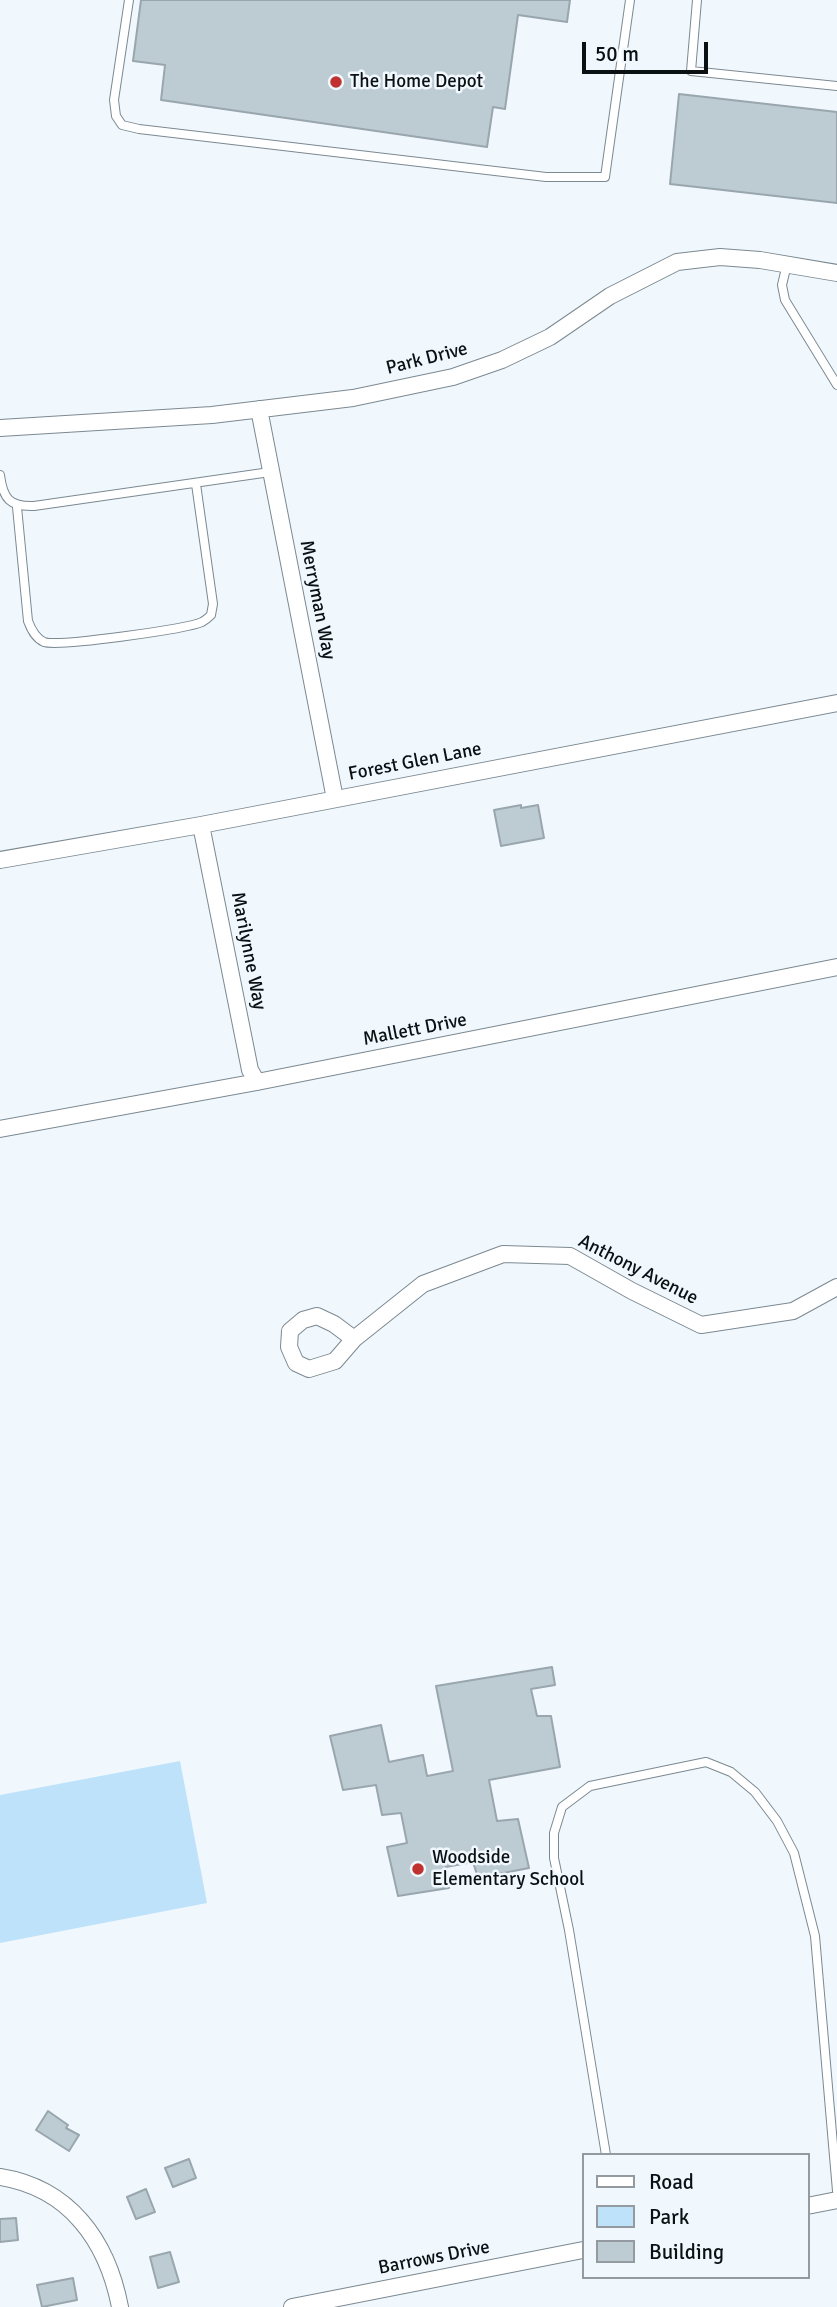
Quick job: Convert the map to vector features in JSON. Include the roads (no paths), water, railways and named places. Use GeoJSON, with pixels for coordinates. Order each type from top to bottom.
{"type":"FeatureCollection","features":[{"type":"Feature","properties":{"kind":"street","name":"Park Drive"},"geometry":{"type":"LineString","coordinates":[[0,428],[212,415],[352,398],[453,377],[550,337],[610,296],[677,262],[720,257],[837,272]]}},
{"type":"Feature","properties":{"kind":"street","name":"Merryman Way"},"geometry":{"type":"LineString","coordinates":[[259,409],[335,799]]}},
{"type":"Feature","properties":{"kind":"street","name":"Forest Glen Lane"},"geometry":{"type":"LineString","coordinates":[[0,860],[201,825],[837,703]]}},
{"type":"Feature","properties":{"kind":"street","name":"Marilynne Way"},"geometry":{"type":"LineString","coordinates":[[201,825],[250,1070],[257,1082]]}},
{"type":"Feature","properties":{"kind":"street","name":"Mallett Drive"},"geometry":{"type":"LineString","coordinates":[[0,1129],[257,1082],[837,967]]}},
{"type":"Feature","properties":{"kind":"street","name":"Anthony Avenue"},"geometry":{"type":"LineString","coordinates":[[354,1339],[422,1284],[503,1254],[570,1256],[701,1325],[793,1311],[837,1287]]}},
{"type":"Feature","properties":{"kind":"street"},"geometry":{"type":"LineString","coordinates":[[0,2177],[20,2180],[40,2189],[74,2212],[90,2230],[101,2252],[120,2307]]}},
{"type":"Feature","properties":{"kind":"street"},"geometry":{"type":"LineString","coordinates":[[809,2206],[837,2200]]}},
{"type":"Feature","properties":{"kind":"street","name":"Barrows Drive"},"geometry":{"type":"LineString","coordinates":[[292,2307],[582,2250]]}},
{"type":"Feature","properties":{"kind":"lane"},"geometry":{"type":"LineString","coordinates":[[129,0],[114,100],[116,116],[122,125],[546,177],[605,177],[630,0]]}},
{"type":"Feature","properties":{"kind":"lane"},"geometry":{"type":"LineString","coordinates":[[697,0],[691,71],[837,86]]}},
{"type":"Feature","properties":{"kind":"lane"},"geometry":{"type":"LineString","coordinates":[[787,264],[782,285],[785,300],[837,385]]}},
{"type":"Feature","properties":{"kind":"lane"},"geometry":{"type":"LineString","coordinates":[[0,475],[4,500],[17,507],[270,472]]}},
{"type":"Feature","properties":{"kind":"lane"},"geometry":{"type":"LineString","coordinates":[[17,507],[28,621],[33,633],[43,642],[104,639],[203,622],[211,615],[213,604],[196,484]]}},
{"type":"Feature","properties":{"kind":"lane"},"geometry":{"type":"LineString","coordinates":[[606,2153],[569,1930],[554,1858],[554,1833],[562,1807],[590,1786],[706,1762],[731,1772],[755,1792],[777,1821],[794,1853],[815,1936],[837,2191]]}},
{"type":"Feature","properties":{"kind":"place","name":"The Home Depot"},"geometry":{"type":"Point","coordinates":[336,82]}},
{"type":"Feature","properties":{"kind":"place","name":"Woodside Elementary School"},"geometry":{"type":"Point","coordinates":[418,1869]}}]}
